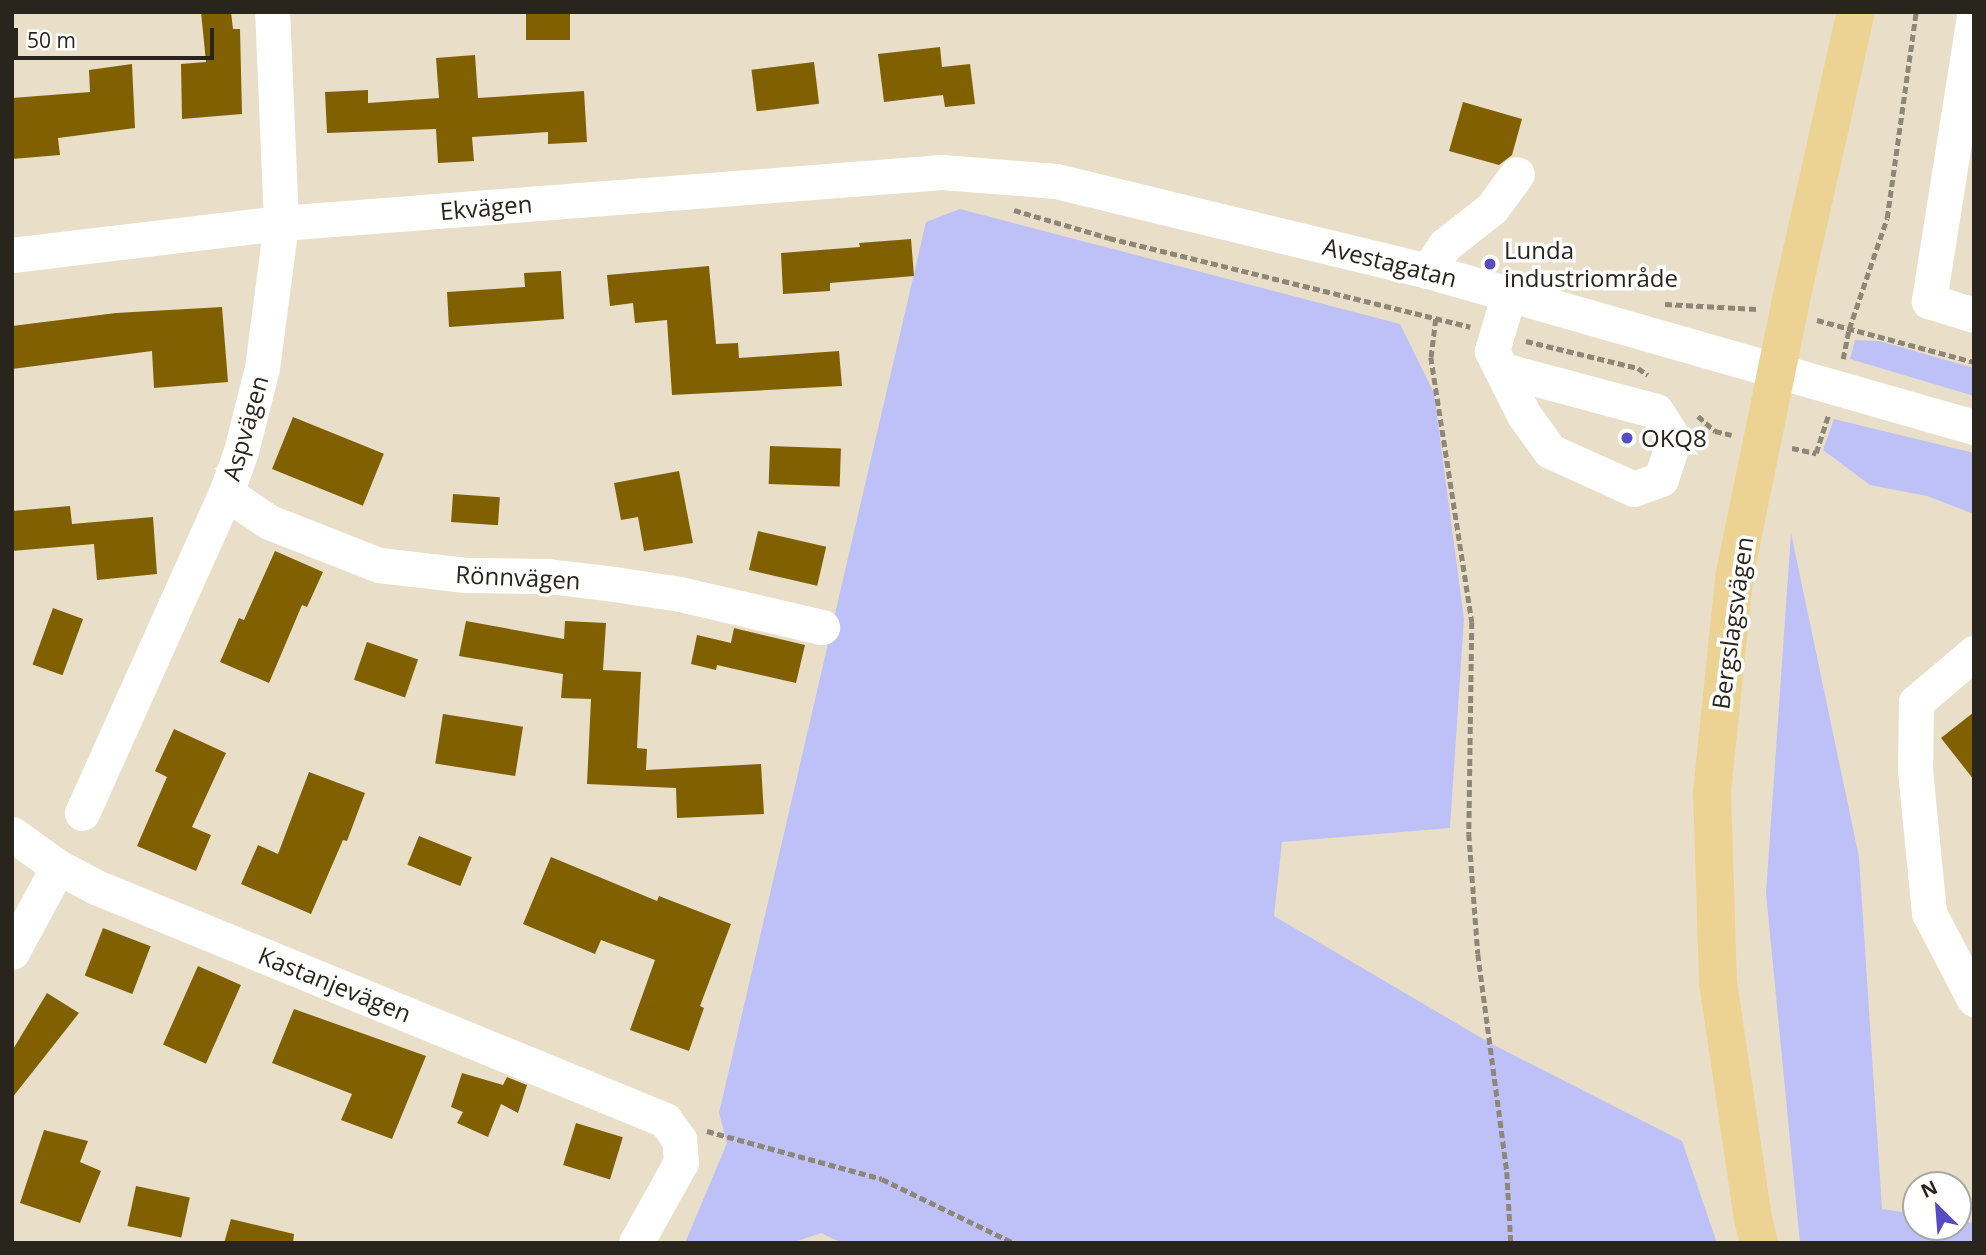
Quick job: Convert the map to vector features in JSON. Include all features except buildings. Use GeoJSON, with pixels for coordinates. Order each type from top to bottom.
{"type":"FeatureCollection","features":[{"type":"Feature","properties":{"kind":"main road","name":"Bergslagsvägen"},"geometry":{"type":"LineString","coordinates":[[1759,1243],[1753,1219],[1718,982],[1712,792],[1734,578],[1856,12]]}},
{"type":"Feature","properties":{"kind":"street","name":"Aspvägen"},"geometry":{"type":"LineString","coordinates":[[82,813],[226,493],[241,451],[262,368],[281,223],[272,12]]}},
{"type":"Feature","properties":{"kind":"street"},"geometry":{"type":"LineString","coordinates":[[1974,16],[1929,301],[1974,315]]}},
{"type":"Feature","properties":{"kind":"street","name":"Ekvägen"},"geometry":{"type":"LineString","coordinates":[[12,255],[281,223],[764,185],[962,173]]}},
{"type":"Feature","properties":{"kind":"street","name":"Avestagatan"},"geometry":{"type":"LineString","coordinates":[[962,173],[1056,181],[1428,271],[1777,373],[1850,390],[1974,427]]}},
{"type":"Feature","properties":{"kind":"street"},"geometry":{"type":"LineString","coordinates":[[1428,271],[1445,245],[1492,208],[1517,174]]}},
{"type":"Feature","properties":{"kind":"street"},"geometry":{"type":"LineString","coordinates":[[1503,370],[1656,411],[1674,439],[1661,479],[1634,489],[1550,452],[1524,415],[1492,351],[1495,333],[1509,293]]}},
{"type":"Feature","properties":{"kind":"street","name":"Rönnvägen"},"geometry":{"type":"LineString","coordinates":[[226,493],[269,522],[379,565],[465,575],[548,576],[614,584],[680,594],[822,627]]}},
{"type":"Feature","properties":{"kind":"street"},"geometry":{"type":"LineString","coordinates":[[1974,653],[1916,702],[1915,770],[1929,913],[1974,999]]}},
{"type":"Feature","properties":{"kind":"street","name":"Kastanjevägen"},"geometry":{"type":"LineString","coordinates":[[12,834],[58,867],[96,887],[665,1120]]}},
{"type":"Feature","properties":{"kind":"street"},"geometry":{"type":"LineString","coordinates":[[12,953],[58,867]]}},
{"type":"Feature","properties":{"kind":"street"},"geometry":{"type":"LineString","coordinates":[[636,1243],[681,1162],[679,1139],[665,1120]]}},
{"type":"Feature","properties":{"kind":"path"},"geometry":{"type":"LineString","coordinates":[[1849,329],[1887,218],[1916,12]]}},
{"type":"Feature","properties":{"kind":"path"},"geometry":{"type":"LineString","coordinates":[[1002,209],[1638,368],[1657,382]]}},
{"type":"Feature","properties":{"kind":"path"},"geometry":{"type":"LineString","coordinates":[[1653,302],[1667,305],[1736,306],[1789,313],[1974,362]]}},
{"type":"Feature","properties":{"kind":"path"},"geometry":{"type":"LineString","coordinates":[[1436,319],[1431,357],[1472,622],[1469,834],[1478,954],[1507,1172],[1511,1243]]}},
{"type":"Feature","properties":{"kind":"path"},"geometry":{"type":"LineString","coordinates":[[1696,415],[1715,431],[1763,442]]}},
{"type":"Feature","properties":{"kind":"path"},"geometry":{"type":"LineString","coordinates":[[665,1120],[881,1179],[1014,1243]]}},
{"type":"Feature","properties":{"kind":"shaded area"},"geometry":{"type":"Polygon","coordinates":[[[960,209],[1400,324],[1434,393],[1464,619],[1450,828],[1282,842],[1274,916],[1490,1043],[1682,1141],[1717,1243],[842,1243],[821,1233],[792,1243],[685,1243],[727,1143],[719,1113],[926,222],[960,209]]]}},
{"type":"Feature","properties":{"kind":"shaded area"},"geometry":{"type":"Polygon","coordinates":[[[1855,340],[1879,341],[1974,368],[1974,396],[1850,359],[1855,340]]]}},
{"type":"Feature","properties":{"kind":"shaded area"},"geometry":{"type":"Polygon","coordinates":[[[1834,419],[1974,453],[1974,514],[1927,496],[1870,485],[1823,450],[1834,419]]]}},
{"type":"Feature","properties":{"kind":"shaded area"},"geometry":{"type":"Polygon","coordinates":[[[1791,533],[1859,857],[1882,1209],[1902,1212],[1902,1241],[1972,1241],[1972,1223],[1974,1243],[1800,1243],[1766,893],[1791,533]]]}},
{"type":"Feature","properties":{"kind":"place","name":"Lunda industriområde"},"geometry":{"type":"Point","coordinates":[1490,264]}},
{"type":"Feature","properties":{"kind":"place","name":"OKQ8"},"geometry":{"type":"Point","coordinates":[1627,438]}}]}
